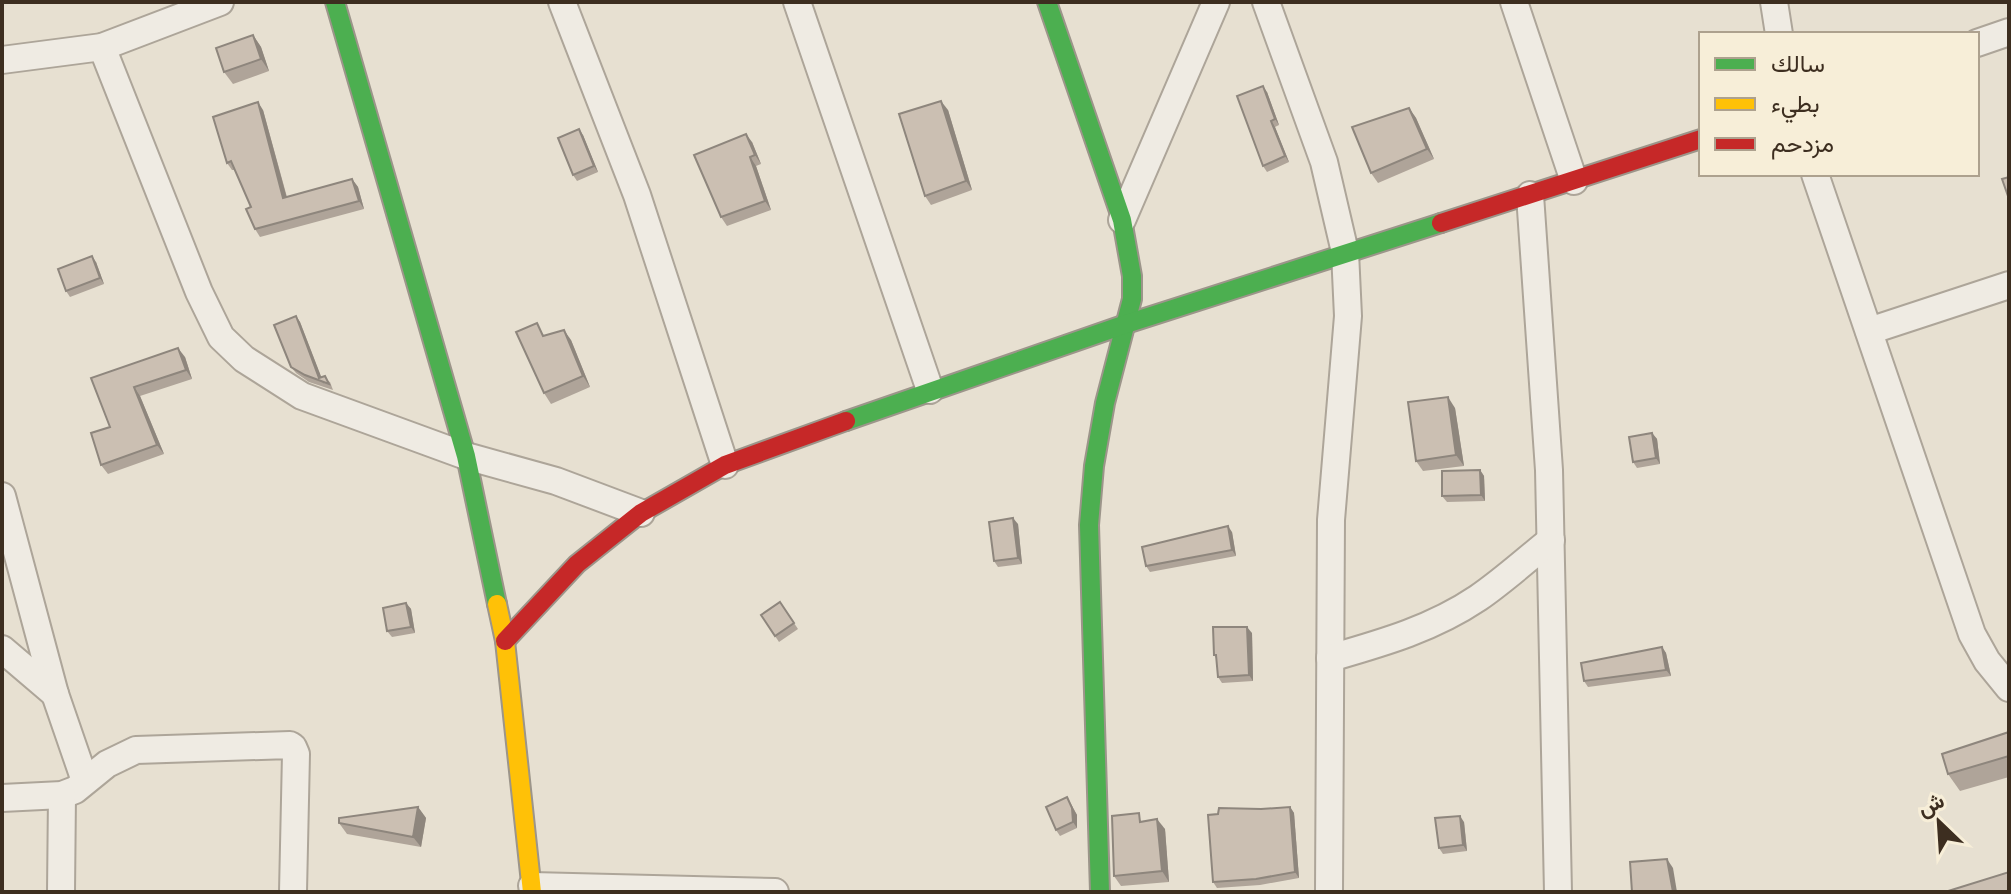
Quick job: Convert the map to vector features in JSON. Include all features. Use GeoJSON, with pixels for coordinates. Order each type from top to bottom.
{"type":"FeatureCollection","features":[{"type":"Feature","properties":{"kind":"street"},"geometry":{"type":"LineString","coordinates":[[2,60],[102,47],[220,2]]}},
{"type":"Feature","properties":{"kind":"street"},"geometry":{"type":"LineString","coordinates":[[335,2],[466,456],[505,641],[532,889],[775,892]]}},
{"type":"Feature","properties":{"kind":"street"},"geometry":{"type":"LineString","coordinates":[[562,2],[637,195],[725,465]]}},
{"type":"Feature","properties":{"kind":"street"},"geometry":{"type":"LineString","coordinates":[[797,2],[930,390]]}},
{"type":"Feature","properties":{"kind":"street"},"geometry":{"type":"LineString","coordinates":[[1047,2],[1122,220],[1132,276],[1132,299],[1105,403],[1094,466],[1089,525],[1100,892]]}},
{"type":"Feature","properties":{"kind":"street"},"geometry":{"type":"LineString","coordinates":[[1122,220],[1216,2]]}},
{"type":"Feature","properties":{"kind":"street"},"geometry":{"type":"LineString","coordinates":[[1266,2],[1324,162],[1345,252],[1348,316],[1331,520],[1329,892]]}},
{"type":"Feature","properties":{"kind":"street"},"geometry":{"type":"LineString","coordinates":[[1514,2],[1574,181]]}},
{"type":"Feature","properties":{"kind":"street"},"geometry":{"type":"LineString","coordinates":[[1774,2],[1779,32]]}},
{"type":"Feature","properties":{"kind":"street"},"geometry":{"type":"LineString","coordinates":[[1979,42],[2009,32]]}},
{"type":"Feature","properties":{"kind":"street"},"geometry":{"type":"LineString","coordinates":[[102,47],[199,292],[221,337],[244,359],[302,396],[466,456],[556,481],[641,513]]}},
{"type":"Feature","properties":{"kind":"street"},"geometry":{"type":"LineString","coordinates":[[505,641],[577,564],[641,513],[725,465],[930,390],[1126,324],[1699,140]]}},
{"type":"Feature","properties":{"kind":"street"},"geometry":{"type":"LineString","coordinates":[[1816,176],[1972,634],[1987,661],[2009,688]]}},
{"type":"Feature","properties":{"kind":"street"},"geometry":{"type":"LineString","coordinates":[[1530,195],[1549,470],[1558,892]]}},
{"type":"Feature","properties":{"kind":"street"},"geometry":{"type":"LineString","coordinates":[[1869,331],[2009,285]]}},
{"type":"Feature","properties":{"kind":"street"},"geometry":{"type":"LineString","coordinates":[[2,496],[55,694],[85,781]]}},
{"type":"Feature","properties":{"kind":"street"},"geometry":{"type":"LineString","coordinates":[[1330,658],[1398,639],[1428,626],[1478,598],[1551,540]]}},
{"type":"Feature","properties":{"kind":"street"},"geometry":{"type":"LineString","coordinates":[[2,649],[55,694]]}},
{"type":"Feature","properties":{"kind":"street"},"geometry":{"type":"LineString","coordinates":[[2,798],[62,795],[75,790],[107,764],[136,750],[293,747],[296,754],[293,892]]}},
{"type":"Feature","properties":{"kind":"street"},"geometry":{"type":"LineString","coordinates":[[61,892],[62,795]]}},
{"type":"Feature","properties":{"kind":"building"},"geometry":{"type":"Polygon","coordinates":[[[253,35],[261,59],[224,72],[216,48],[253,35]]]}},
{"type":"Feature","properties":{"kind":"building"},"geometry":{"type":"Polygon","coordinates":[[[1263,86],[1275,119],[1271,121],[1285,156],[1263,166],[1237,96],[1263,86]]]}},
{"type":"Feature","properties":{"kind":"building"},"geometry":{"type":"Polygon","coordinates":[[[941,101],[966,181],[925,196],[899,114],[941,101]]]}},
{"type":"Feature","properties":{"kind":"building"},"geometry":{"type":"Polygon","coordinates":[[[258,102],[283,198],[352,179],[359,201],[255,229],[246,209],[251,207],[231,161],[227,163],[213,117],[258,102]]]}},
{"type":"Feature","properties":{"kind":"building"},"geometry":{"type":"Polygon","coordinates":[[[1409,108],[1427,149],[1371,173],[1352,127],[1409,108]]]}},
{"type":"Feature","properties":{"kind":"building"},"geometry":{"type":"Polygon","coordinates":[[[579,129],[594,166],[573,175],[558,138],[579,129]]]}},
{"type":"Feature","properties":{"kind":"building"},"geometry":{"type":"Polygon","coordinates":[[[746,134],[755,155],[750,157],[765,201],[721,217],[694,155],[746,134]]]}},
{"type":"Feature","properties":{"kind":"building"},"geometry":{"type":"Polygon","coordinates":[[[2009,177],[2009,199],[2002,179],[2009,177]]]}},
{"type":"Feature","properties":{"kind":"building"},"geometry":{"type":"Polygon","coordinates":[[[92,256],[100,278],[66,291],[58,269],[92,256]]]}},
{"type":"Feature","properties":{"kind":"building"},"geometry":{"type":"Polygon","coordinates":[[[296,316],[319,378],[325,376],[329,384],[291,367],[274,325],[296,316]]]}},
{"type":"Feature","properties":{"kind":"building"},"geometry":{"type":"Polygon","coordinates":[[[537,323],[543,336],[564,330],[583,376],[544,393],[516,332],[537,323]]]}},
{"type":"Feature","properties":{"kind":"building"},"geometry":{"type":"Polygon","coordinates":[[[178,348],[186,370],[134,387],[157,445],[101,465],[91,433],[110,427],[91,378],[178,348]]]}},
{"type":"Feature","properties":{"kind":"building"},"geometry":{"type":"Polygon","coordinates":[[[1448,397],[1456,455],[1416,461],[1408,402],[1448,397]]]}},
{"type":"Feature","properties":{"kind":"building"},"geometry":{"type":"Polygon","coordinates":[[[1652,433],[1656,458],[1633,462],[1629,437],[1652,433]]]}},
{"type":"Feature","properties":{"kind":"building"},"geometry":{"type":"Polygon","coordinates":[[[1480,470],[1481,495],[1442,496],[1442,471],[1480,470]]]}},
{"type":"Feature","properties":{"kind":"building"},"geometry":{"type":"Polygon","coordinates":[[[1013,518],[1018,558],[994,561],[989,522],[1013,518]]]}},
{"type":"Feature","properties":{"kind":"building"},"geometry":{"type":"Polygon","coordinates":[[[1228,526],[1232,550],[1146,566],[1142,547],[1228,526]]]}},
{"type":"Feature","properties":{"kind":"building"},"geometry":{"type":"Polygon","coordinates":[[[780,602],[794,623],[775,636],[761,615],[780,602]]]}},
{"type":"Feature","properties":{"kind":"building"},"geometry":{"type":"Polygon","coordinates":[[[406,603],[411,627],[387,631],[383,608],[406,603]]]}},
{"type":"Feature","properties":{"kind":"building"},"geometry":{"type":"Polygon","coordinates":[[[1213,627],[1247,627],[1249,675],[1218,677],[1213,627]]]}},
{"type":"Feature","properties":{"kind":"building"},"geometry":{"type":"Polygon","coordinates":[[[1662,647],[1666,670],[1584,681],[1581,663],[1662,647]]]}},
{"type":"Feature","properties":{"kind":"building"},"geometry":{"type":"Polygon","coordinates":[[[2009,732],[2009,756],[1948,774],[1942,754],[2009,732]]]}},
{"type":"Feature","properties":{"kind":"building"},"geometry":{"type":"Polygon","coordinates":[[[1067,797],[1073,822],[1056,830],[1046,807],[1067,797]]]}},
{"type":"Feature","properties":{"kind":"building"},"geometry":{"type":"Polygon","coordinates":[[[418,807],[413,837],[339,823],[339,818],[418,807]]]}},
{"type":"Feature","properties":{"kind":"building"},"geometry":{"type":"Polygon","coordinates":[[[1290,807],[1295,872],[1213,882],[1208,815],[1218,814],[1219,808],[1290,807]]]}},
{"type":"Feature","properties":{"kind":"building"},"geometry":{"type":"Polygon","coordinates":[[[1139,813],[1140,822],[1157,819],[1162,871],[1114,876],[1112,816],[1139,813]]]}},
{"type":"Feature","properties":{"kind":"building"},"geometry":{"type":"Polygon","coordinates":[[[1460,816],[1463,845],[1439,848],[1435,818],[1460,816]]]}},
{"type":"Feature","properties":{"kind":"building"},"geometry":{"type":"Polygon","coordinates":[[[1667,859],[1673,892],[1632,892],[1630,862],[1667,859]]]}},
{"type":"Feature","properties":{"kind":"building"},"geometry":{"type":"Polygon","coordinates":[[[2009,872],[2009,892],[1945,892],[2009,872]]]}},
{"type":"Feature","properties":{"kind":"traffic: fast"},"geometry":{"type":"LineString","coordinates":[[335,2],[466,456],[497,604]]}},
{"type":"Feature","properties":{"kind":"traffic: fast"},"geometry":{"type":"LineString","coordinates":[[1047,2],[1122,220],[1132,276],[1132,299],[1105,403],[1094,466],[1089,525],[1100,892]]}},
{"type":"Feature","properties":{"kind":"traffic: fast"},"geometry":{"type":"LineString","coordinates":[[846,421],[1126,324],[1441,223]]}},
{"type":"Feature","properties":{"kind":"traffic: slow"},"geometry":{"type":"LineString","coordinates":[[497,604],[505,641],[532,892]]}},
{"type":"Feature","properties":{"kind":"traffic: jam"},"geometry":{"type":"LineString","coordinates":[[1441,223],[1699,140]]}},
{"type":"Feature","properties":{"kind":"traffic: jam"},"geometry":{"type":"LineString","coordinates":[[505,641],[577,564],[641,513],[725,465],[846,421]]}}]}
